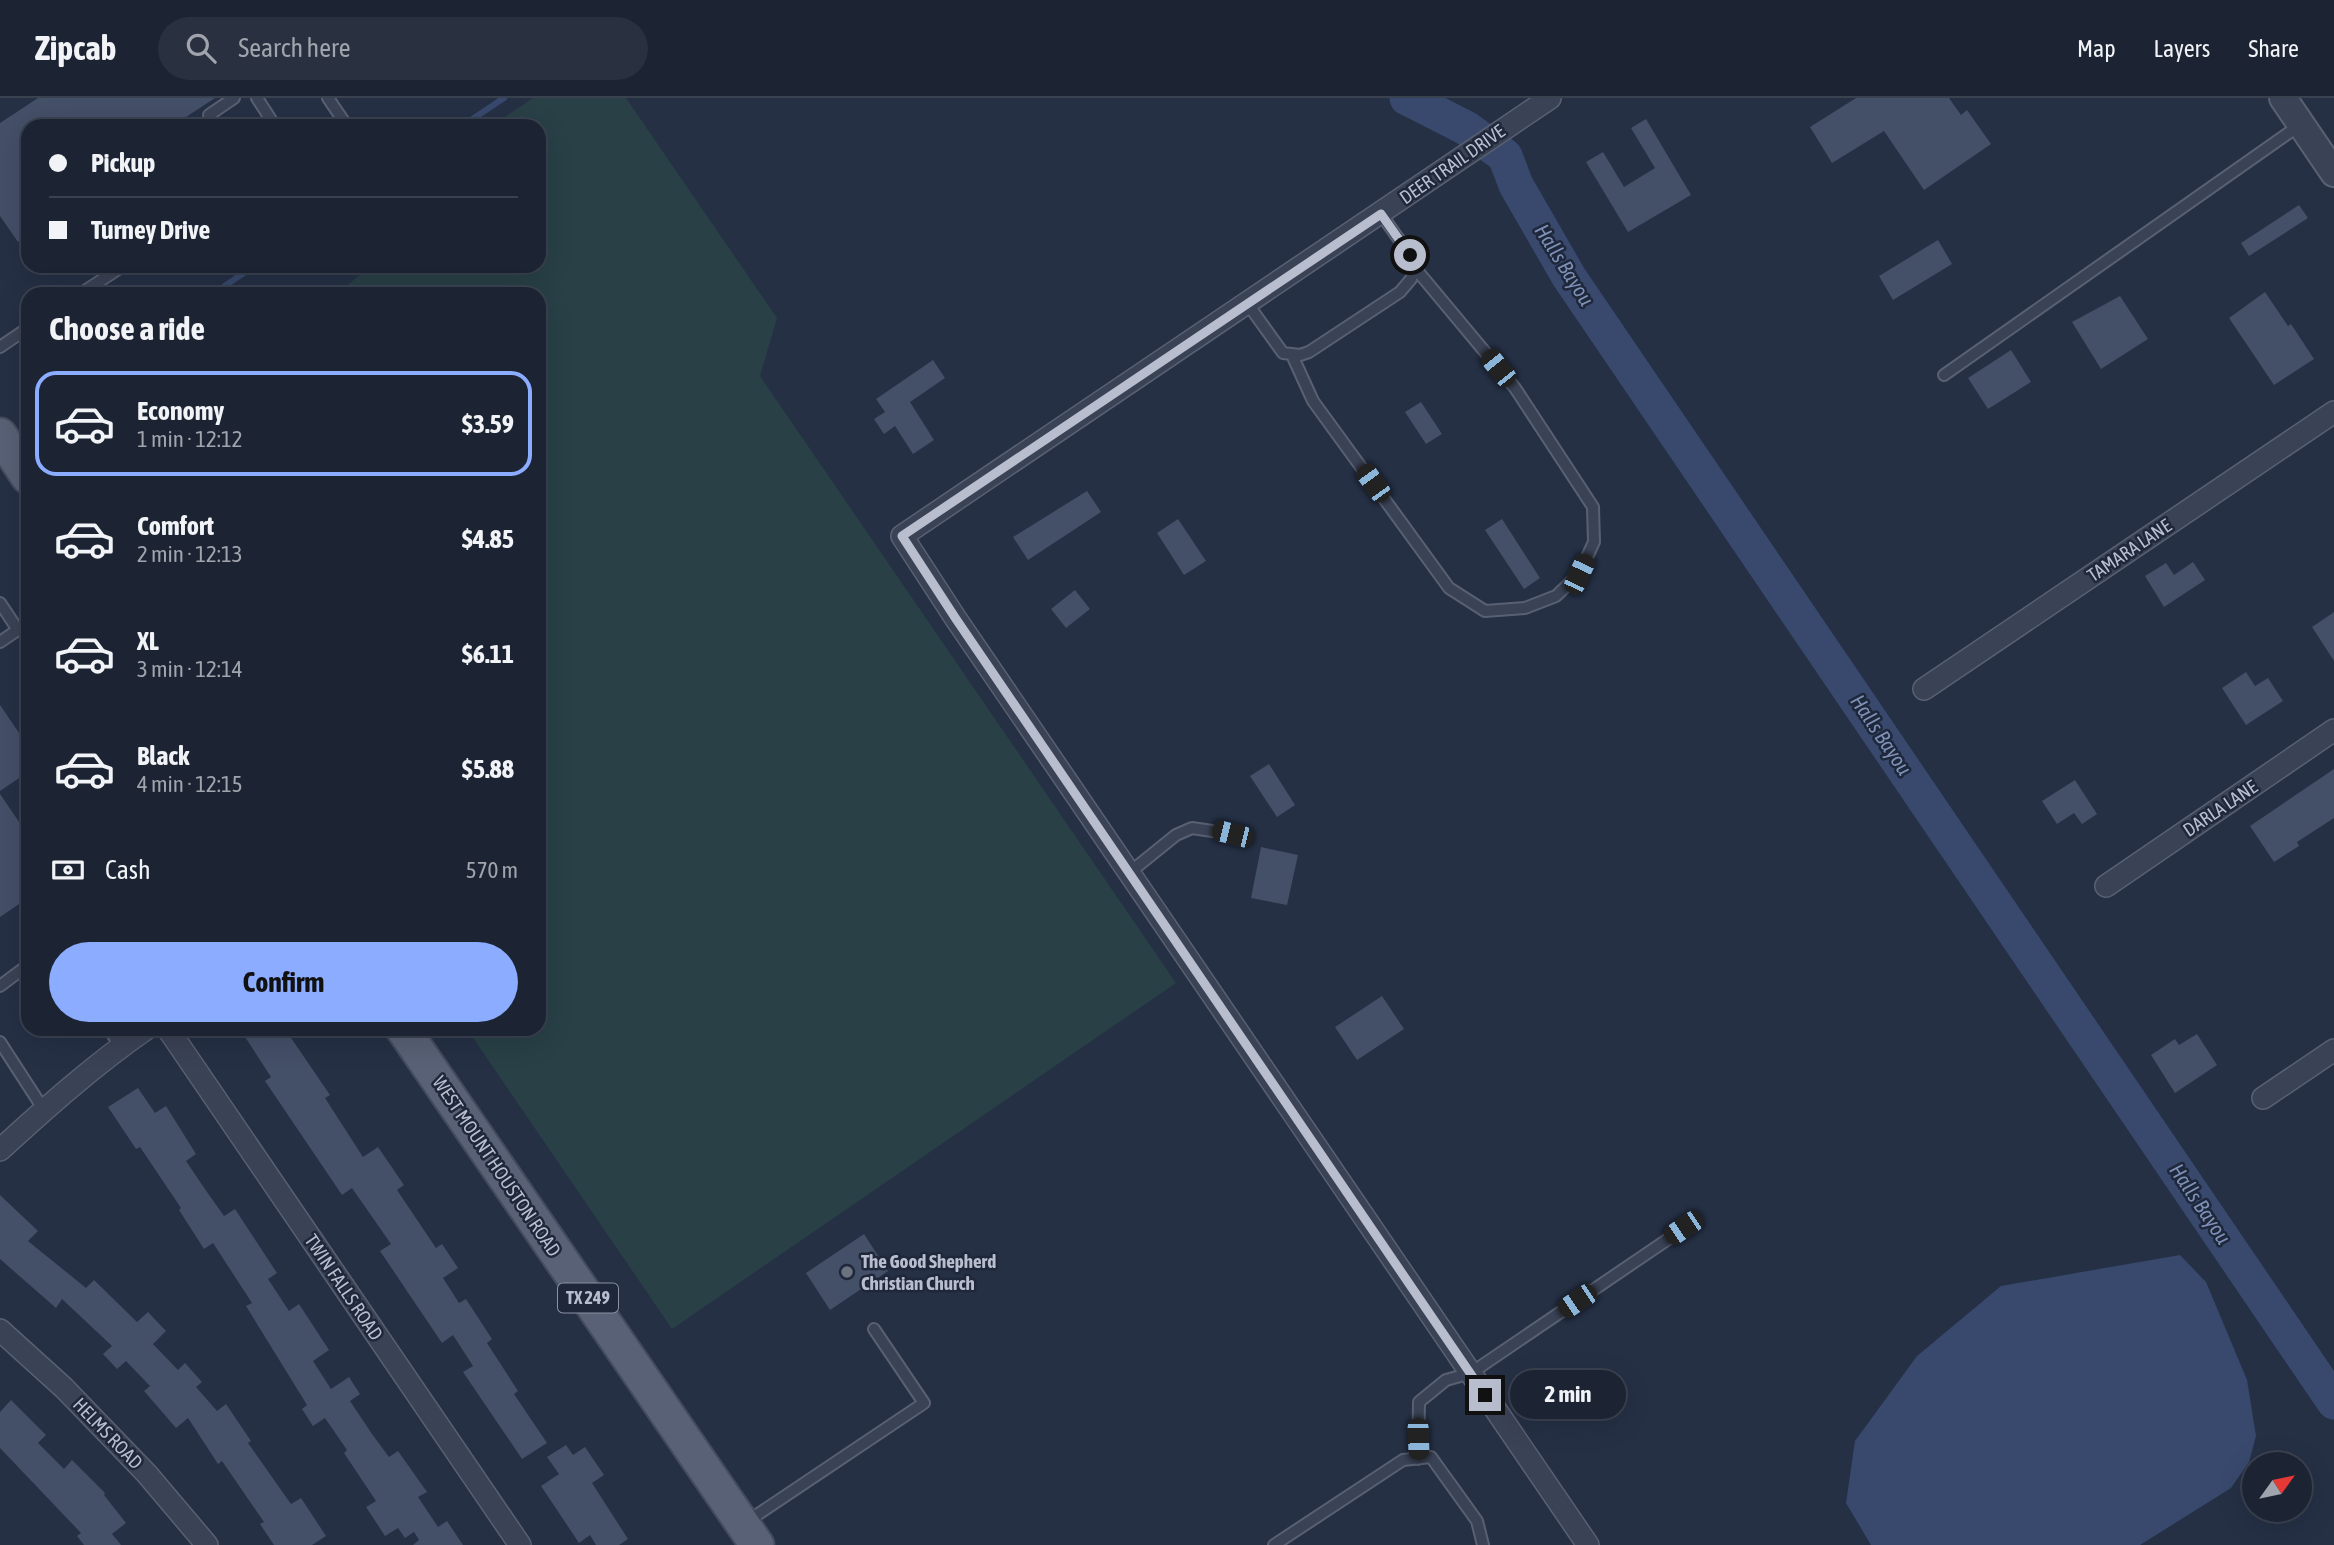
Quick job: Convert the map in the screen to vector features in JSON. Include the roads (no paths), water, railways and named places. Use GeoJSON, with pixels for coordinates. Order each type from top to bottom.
{"type":"FeatureCollection","features":[{"type":"Feature","properties":{"kind":"main road"},"geometry":{"type":"LineString","coordinates":[[1,437],[21,467]]}},
{"type":"Feature","properties":{"kind":"main road","name":"WEST MOUNT HOUSTON ROAD"},"geometry":{"type":"LineString","coordinates":[[408,1036],[750,1535]]}},
{"type":"Feature","properties":{"kind":"street"},"geometry":{"type":"LineString","coordinates":[[2283,98],[2334,173]]}},
{"type":"Feature","properties":{"kind":"street","name":"DEER TRAIL DRIVE"},"geometry":{"type":"LineString","coordinates":[[1129,873],[902,536],[1547,99]]}},
{"type":"Feature","properties":{"kind":"street","name":"TAMARA LANE"},"geometry":{"type":"LineString","coordinates":[[1924,689],[2334,412]]}},
{"type":"Feature","properties":{"kind":"street","name":"DARLA LANE"},"geometry":{"type":"LineString","coordinates":[[2105,886],[2334,730]]}},
{"type":"Feature","properties":{"kind":"street"},"geometry":{"type":"LineString","coordinates":[[1129,873],[1588,1545]]}},
{"type":"Feature","properties":{"kind":"street","name":"TWIN FALLS ROAD"},"geometry":{"type":"LineString","coordinates":[[173,1036],[520,1545]]}},
{"type":"Feature","properties":{"kind":"street"},"geometry":{"type":"LineString","coordinates":[[0,1150],[115,1038]]}},
{"type":"Feature","properties":{"kind":"street"},"geometry":{"type":"LineString","coordinates":[[2263,1098],[2334,1049]]}},
{"type":"Feature","properties":{"kind":"street","name":"HELMS ROAD"},"geometry":{"type":"LineString","coordinates":[[0,1330],[64,1388],[147,1474],[207,1545]]}},
{"type":"Feature","properties":{"kind":"lane"},"geometry":{"type":"LineString","coordinates":[[212,119],[209,115],[234,98]]}},
{"type":"Feature","properties":{"kind":"lane"},"geometry":{"type":"LineString","coordinates":[[257,98],[270,119]]}},
{"type":"Feature","properties":{"kind":"lane"},"geometry":{"type":"LineString","coordinates":[[328,98],[342,119]]}},
{"type":"Feature","properties":{"kind":"lane"},"geometry":{"type":"LineString","coordinates":[[1944,376],[2301,124]]}},
{"type":"Feature","properties":{"kind":"lane"},"geometry":{"type":"LineString","coordinates":[[1292,355],[1313,401],[1449,588],[1485,611],[1525,608],[1556,596],[1579,574],[1594,542],[1593,507],[1515,388],[1415,268],[1410,255],[1381,214]]}},
{"type":"Feature","properties":{"kind":"lane"},"geometry":{"type":"LineString","coordinates":[[1247,303],[1283,353],[1292,355],[1310,352],[1400,292],[1411,279],[1415,268]]}},
{"type":"Feature","properties":{"kind":"lane"},"geometry":{"type":"LineString","coordinates":[[91,287],[112,273]]}},
{"type":"Feature","properties":{"kind":"lane"},"geometry":{"type":"LineString","coordinates":[[0,346],[21,332]]}},
{"type":"Feature","properties":{"kind":"lane"},"geometry":{"type":"LineString","coordinates":[[0,603],[21,624]]}},
{"type":"Feature","properties":{"kind":"lane"},"geometry":{"type":"LineString","coordinates":[[0,642],[21,627]]}},
{"type":"Feature","properties":{"kind":"lane"},"geometry":{"type":"LineString","coordinates":[[1129,873],[1175,835],[1192,828],[1232,834]]}},
{"type":"Feature","properties":{"kind":"lane"},"geometry":{"type":"LineString","coordinates":[[0,986],[21,970]]}},
{"type":"Feature","properties":{"kind":"lane"},"geometry":{"type":"LineString","coordinates":[[0,1042],[44,1110]]}},
{"type":"Feature","properties":{"kind":"lane"},"geometry":{"type":"LineString","coordinates":[[1418,1459],[1419,1402],[1446,1380],[1471,1373],[1683,1228]]}},
{"type":"Feature","properties":{"kind":"lane"},"geometry":{"type":"LineString","coordinates":[[750,1535],[924,1403],[874,1329]]}},
{"type":"Feature","properties":{"kind":"lane"},"geometry":{"type":"LineString","coordinates":[[1274,1545],[1403,1460],[1431,1457],[1477,1521],[1482,1545]]}},
{"type":"Feature","properties":{"kind":"water"},"geometry":{"type":"Polygon","coordinates":[[[2180,1255],[2206,1282],[2247,1380],[2256,1436],[2252,1452],[2242,1452],[2242,1472],[2231,1488],[2140,1545],[1871,1545],[1846,1503],[1855,1441],[1917,1356],[2001,1286],[2180,1255]]]}},
{"type":"Feature","properties":{"kind":"waterway"},"geometry":{"type":"LineString","coordinates":[[472,119],[504,98]]}},
{"type":"Feature","properties":{"kind":"waterway","name":"Halls Bayou"},"geometry":{"type":"LineString","coordinates":[[1407,98],[1466,128],[1505,156],[1516,185],[1569,277],[2334,1402]]}},
{"type":"Feature","properties":{"kind":"waterway"},"geometry":{"type":"LineString","coordinates":[[223,287],[244,273]]}},
{"type":"Feature","properties":{"kind":"place","name":"The Good Shepherd Christian Church"},"geometry":{"type":"Point","coordinates":[847,1272]}}]}
